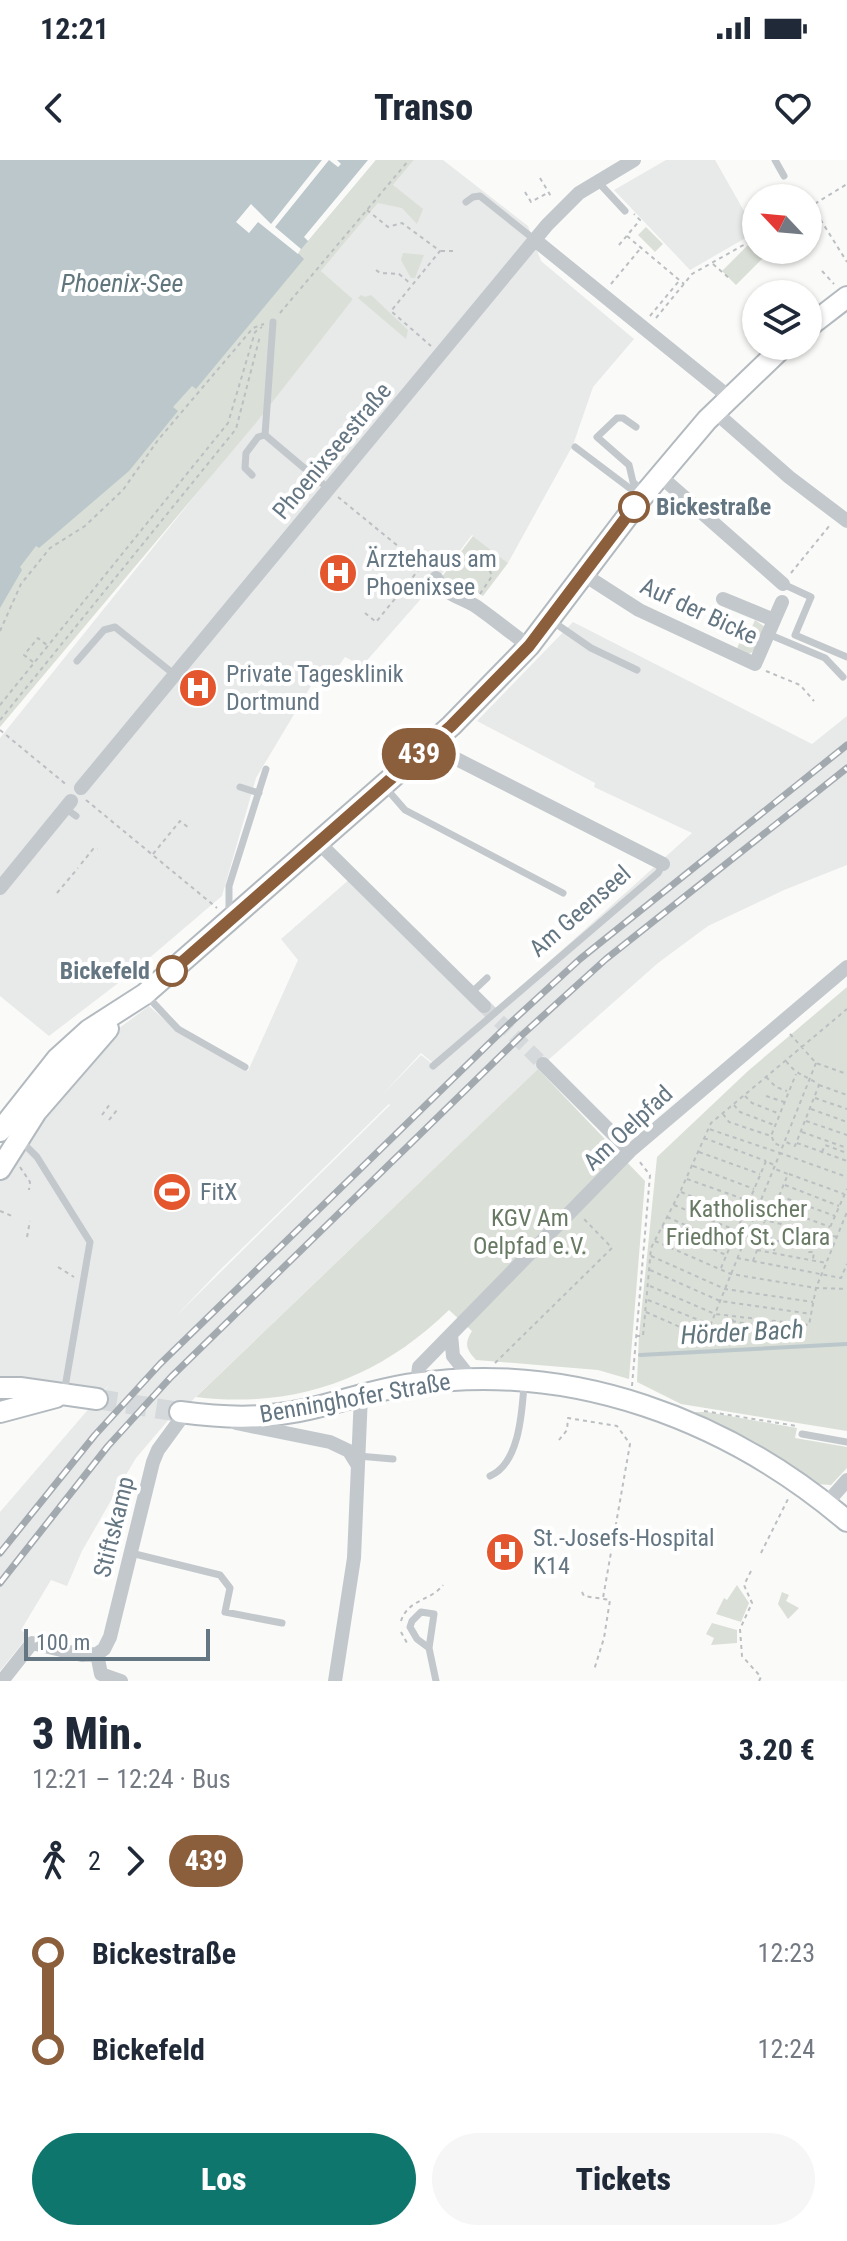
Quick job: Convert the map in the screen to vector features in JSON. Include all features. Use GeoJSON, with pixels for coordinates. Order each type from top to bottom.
{"type":"FeatureCollection","features":[{"type":"Feature","properties":{"kind":"main road"},"geometry":{"type":"LineString","coordinates":[[822,311],[841,290]]}},
{"type":"Feature","properties":{"kind":"main road"},"geometry":{"type":"LineString","coordinates":[[10,1168],[6,1126],[57,1059],[89,1030],[138,1000],[223,915],[319,843],[429,745],[529,646],[659,475],[722,404],[769,360]]}},
{"type":"Feature","properties":{"kind":"main road","name":"Benninghofer Straße"},"geometry":{"type":"LineString","coordinates":[[183,1413],[212,1417],[273,1415],[417,1383],[471,1379],[525,1379],[578,1387],[631,1401],[719,1436],[781,1471],[847,1521]]}},
{"type":"Feature","properties":{"kind":"main road"},"geometry":{"type":"LineString","coordinates":[[0,1388],[97,1399]]}},
{"type":"Feature","properties":{"kind":"main road"},"geometry":{"type":"LineString","coordinates":[[0,1412],[64,1395]]}},
{"type":"Feature","properties":{"kind":"street","name":"Phoenixseestraße"},"geometry":{"type":"LineString","coordinates":[[0,888],[560,210],[597,181],[634,160]]}},
{"type":"Feature","properties":{"kind":"street"},"geometry":{"type":"LineString","coordinates":[[535,240],[648,324],[789,477],[842,518]]}},
{"type":"Feature","properties":{"kind":"street"},"geometry":{"type":"LineString","coordinates":[[659,475],[783,584]]}},
{"type":"Feature","properties":{"kind":"street"},"geometry":{"type":"LineString","coordinates":[[428,571],[458,599],[473,604],[529,646]]}},
{"type":"Feature","properties":{"kind":"street","name":"Auf der Bicke"},"geometry":{"type":"LineString","coordinates":[[583,574],[639,610],[755,664],[782,602]]}},
{"type":"Feature","properties":{"kind":"street","name":"Auf der Bicke"},"geometry":{"type":"LineString","coordinates":[[723,599],[771,627]]}},
{"type":"Feature","properties":{"kind":"street","name":"Am Geenseel"},"geometry":{"type":"LineString","coordinates":[[429,745],[663,864]]}},
{"type":"Feature","properties":{"kind":"street"},"geometry":{"type":"LineString","coordinates":[[319,843],[484,1006]]}},
{"type":"Feature","properties":{"kind":"street","name":"Am Oelpfad"},"geometry":{"type":"LineString","coordinates":[[417,1383],[419,1367],[630,1151],[847,967]]}},
{"type":"Feature","properties":{"kind":"street"},"geometry":{"type":"LineString","coordinates":[[543,1064],[630,1151]]}},
{"type":"Feature","properties":{"kind":"street"},"geometry":{"type":"LineString","coordinates":[[451,1335],[453,1356],[471,1379]]}},
{"type":"Feature","properties":{"kind":"street"},"geometry":{"type":"LineString","coordinates":[[335,1681],[354,1558],[361,1395]]}},
{"type":"Feature","properties":{"kind":"street","name":"Stiftskamp"},"geometry":{"type":"LineString","coordinates":[[97,1654],[104,1649],[110,1637],[153,1462],[183,1413]]}},
{"type":"Feature","properties":{"kind":"street","name":"Benninghofer Straße"},"geometry":{"type":"LineString","coordinates":[[212,1417],[330,1442],[349,1451],[358,1460]]}},
{"type":"Feature","properties":{"kind":"street"},"geometry":{"type":"LineString","coordinates":[[826,1504],[847,1480]]}},
{"type":"Feature","properties":{"kind":"street"},"geometry":{"type":"LineString","coordinates":[[2,1681],[32,1643],[82,1655],[97,1654],[101,1674],[121,1681]]}},
{"type":"Feature","properties":{"kind":"lane"},"geometry":{"type":"LineString","coordinates":[[775,160],[784,176]]}},
{"type":"Feature","properties":{"kind":"lane"},"geometry":{"type":"LineString","coordinates":[[597,181],[625,211]]}},
{"type":"Feature","properties":{"kind":"lane"},"geometry":{"type":"LineString","coordinates":[[466,202],[480,196],[535,240]]}},
{"type":"Feature","properties":{"kind":"lane"},"geometry":{"type":"LineString","coordinates":[[265,435],[273,322]]}},
{"type":"Feature","properties":{"kind":"lane"},"geometry":{"type":"LineString","coordinates":[[636,427],[623,418],[617,418],[597,437],[629,465],[633,482],[644,495]]}},
{"type":"Feature","properties":{"kind":"lane"},"geometry":{"type":"LineString","coordinates":[[265,435],[329,489]]}},
{"type":"Feature","properties":{"kind":"lane"},"geometry":{"type":"LineString","coordinates":[[252,475],[245,468],[246,453],[258,437],[265,435]]}},
{"type":"Feature","properties":{"kind":"lane"},"geometry":{"type":"LineString","coordinates":[[575,447],[644,495]]}},
{"type":"Feature","properties":{"kind":"lane"},"geometry":{"type":"LineString","coordinates":[[783,584],[811,597],[795,635],[847,657]]}},
{"type":"Feature","properties":{"kind":"lane"},"geometry":{"type":"LineString","coordinates":[[549,619],[591,648],[637,670]]}},
{"type":"Feature","properties":{"kind":"lane"},"geometry":{"type":"LineString","coordinates":[[77,661],[104,630],[115,627],[175,675]]}},
{"type":"Feature","properties":{"kind":"lane"},"geometry":{"type":"LineString","coordinates":[[771,627],[825,658],[843,677]]}},
{"type":"Feature","properties":{"kind":"lane"},"geometry":{"type":"LineString","coordinates":[[223,915],[229,886],[266,769]]}},
{"type":"Feature","properties":{"kind":"lane"},"geometry":{"type":"LineString","coordinates":[[383,786],[405,810],[563,893]]}},
{"type":"Feature","properties":{"kind":"lane"},"geometry":{"type":"LineString","coordinates":[[240,787],[259,793]]}},
{"type":"Feature","properties":{"kind":"lane","name":"Am Geenseel"},"geometry":{"type":"LineString","coordinates":[[433,1066],[658,873],[663,864]]}},
{"type":"Feature","properties":{"kind":"lane"},"geometry":{"type":"LineString","coordinates":[[471,993],[487,978]]}},
{"type":"Feature","properties":{"kind":"lane"},"geometry":{"type":"LineString","coordinates":[[138,1000],[178,1029],[245,1067]]}},
{"type":"Feature","properties":{"kind":"lane"},"geometry":{"type":"LineString","coordinates":[[6,1126],[37,1157],[90,1242],[64,1395]]}},
{"type":"Feature","properties":{"kind":"lane"},"geometry":{"type":"LineString","coordinates":[[490,1476],[500,1471],[511,1451],[519,1423],[525,1379]]}},
{"type":"Feature","properties":{"kind":"lane"},"geometry":{"type":"LineString","coordinates":[[802,1434],[847,1442]]}},
{"type":"Feature","properties":{"kind":"lane"},"geometry":{"type":"LineString","coordinates":[[358,1460],[393,1459]]}},
{"type":"Feature","properties":{"kind":"lane"},"geometry":{"type":"LineString","coordinates":[[131,1553],[220,1575],[230,1588],[225,1612],[282,1623]]}},
{"type":"Feature","properties":{"kind":"lane"},"geometry":{"type":"LineString","coordinates":[[429,1648],[417,1639],[410,1627],[421,1612],[434,1614],[429,1648],[436,1681]]}},
{"type":"Feature","properties":{"kind":"path"},"geometry":{"type":"LineString","coordinates":[[0,720],[236,429],[262,335],[409,160]]}},
{"type":"Feature","properties":{"kind":"path"},"geometry":{"type":"LineString","coordinates":[[540,178],[553,199]]}},
{"type":"Feature","properties":{"kind":"path"},"geometry":{"type":"LineString","coordinates":[[822,200],[847,184]]}},
{"type":"Feature","properties":{"kind":"path"},"geometry":{"type":"LineString","coordinates":[[525,192],[531,202],[549,192]]}},
{"type":"Feature","properties":{"kind":"path"},"geometry":{"type":"LineString","coordinates":[[367,210],[388,227],[402,223],[440,251],[457,251]]}},
{"type":"Feature","properties":{"kind":"path"},"geometry":{"type":"LineString","coordinates":[[822,225],[847,262]]}},
{"type":"Feature","properties":{"kind":"path"},"geometry":{"type":"LineString","coordinates":[[627,236],[685,284]]}},
{"type":"Feature","properties":{"kind":"path"},"geometry":{"type":"LineString","coordinates":[[648,324],[692,274],[742,245]]}},
{"type":"Feature","properties":{"kind":"path"},"geometry":{"type":"LineString","coordinates":[[610,285],[642,248]]}},
{"type":"Feature","properties":{"kind":"path"},"geometry":{"type":"LineString","coordinates":[[432,347],[391,311],[440,251]]}},
{"type":"Feature","properties":{"kind":"path"},"geometry":{"type":"LineString","coordinates":[[712,263],[729,278]]}},
{"type":"Feature","properties":{"kind":"path"},"geometry":{"type":"LineString","coordinates":[[376,270],[399,274],[412,285]]}},
{"type":"Feature","properties":{"kind":"path"},"geometry":{"type":"LineString","coordinates":[[822,271],[841,290]]}},
{"type":"Feature","properties":{"kind":"path"},"geometry":{"type":"LineString","coordinates":[[648,324],[680,280]]}},
{"type":"Feature","properties":{"kind":"path"},"geometry":{"type":"LineString","coordinates":[[0,631],[21,584],[50,548],[85,526],[123,490],[158,440],[253,328],[273,322]]}},
{"type":"Feature","properties":{"kind":"path"},"geometry":{"type":"LineString","coordinates":[[0,705],[228,423],[255,332],[273,322]]}},
{"type":"Feature","properties":{"kind":"path"},"geometry":{"type":"LineString","coordinates":[[329,489],[428,571],[376,622],[365,613]]}},
{"type":"Feature","properties":{"kind":"path"},"geometry":{"type":"LineString","coordinates":[[783,584],[842,518]]}},
{"type":"Feature","properties":{"kind":"path"},"geometry":{"type":"LineString","coordinates":[[473,604],[492,576],[490,571],[484,569]]}},
{"type":"Feature","properties":{"kind":"path"},"geometry":{"type":"LineString","coordinates":[[34,663],[24,655],[38,638],[48,646]]}},
{"type":"Feature","properties":{"kind":"path"},"geometry":{"type":"LineString","coordinates":[[755,664],[800,685],[814,701]]}},
{"type":"Feature","properties":{"kind":"path"},"geometry":{"type":"LineString","coordinates":[[0,730],[60,780]]}},
{"type":"Feature","properties":{"kind":"path"},"geometry":{"type":"LineString","coordinates":[[74,801],[152,854],[223,915]]}},
{"type":"Feature","properties":{"kind":"path"},"geometry":{"type":"LineString","coordinates":[[152,854],[180,821],[189,828]]}},
{"type":"Feature","properties":{"kind":"path"},"geometry":{"type":"LineString","coordinates":[[81,864],[93,849],[98,849]]}},
{"type":"Feature","properties":{"kind":"path"},"geometry":{"type":"LineString","coordinates":[[57,893],[78,868]]}},
{"type":"Feature","properties":{"kind":"path"},"geometry":{"type":"LineString","coordinates":[[636,1336],[643,1336],[654,1241],[708,1128],[847,1009]]}},
{"type":"Feature","properties":{"kind":"path"},"geometry":{"type":"LineString","coordinates":[[781,1024],[816,1063],[847,1074]]}},
{"type":"Feature","properties":{"kind":"path"},"geometry":{"type":"LineString","coordinates":[[785,1060],[796,1074],[847,1095]]}},
{"type":"Feature","properties":{"kind":"path"},"geometry":{"type":"LineString","coordinates":[[646,1312],[689,1331],[708,1331],[816,1063]]}},
{"type":"Feature","properties":{"kind":"path"},"geometry":{"type":"LineString","coordinates":[[783,1147],[774,1143],[771,1136],[796,1074]]}},
{"type":"Feature","properties":{"kind":"path"},"geometry":{"type":"LineString","coordinates":[[766,1076],[776,1087],[789,1092]]}},
{"type":"Feature","properties":{"kind":"path"},"geometry":{"type":"LineString","coordinates":[[785,1142],[795,1146],[819,1085]]}},
{"type":"Feature","properties":{"kind":"path"},"geometry":{"type":"LineString","coordinates":[[744,1095],[752,1103],[780,1114]]}},
{"type":"Feature","properties":{"kind":"path"},"geometry":{"type":"LineString","coordinates":[[766,1096],[785,1102]]}},
{"type":"Feature","properties":{"kind":"path"},"geometry":{"type":"LineString","coordinates":[[814,1097],[847,1109]]}},
{"type":"Feature","properties":{"kind":"path"},"geometry":{"type":"LineString","coordinates":[[102,1115],[110,1104]]}},
{"type":"Feature","properties":{"kind":"path"},"geometry":{"type":"LineString","coordinates":[[733,1104],[740,1112],[776,1125]]}},
{"type":"Feature","properties":{"kind":"path"},"geometry":{"type":"LineString","coordinates":[[810,1109],[847,1122]]}},
{"type":"Feature","properties":{"kind":"path"},"geometry":{"type":"LineString","coordinates":[[109,1120],[117,1110]]}},
{"type":"Feature","properties":{"kind":"path"},"geometry":{"type":"LineString","coordinates":[[722,1113],[729,1122],[771,1136]]}},
{"type":"Feature","properties":{"kind":"path"},"geometry":{"type":"LineString","coordinates":[[805,1120],[847,1135]]}},
{"type":"Feature","properties":{"kind":"path"},"geometry":{"type":"LineString","coordinates":[[708,1128],[847,1177]]}},
{"type":"Feature","properties":{"kind":"path"},"geometry":{"type":"LineString","coordinates":[[801,1132],[847,1148]]}},
{"type":"Feature","properties":{"kind":"path"},"geometry":{"type":"LineString","coordinates":[[703,1138],[844,1194]]}},
{"type":"Feature","properties":{"kind":"path"},"geometry":{"type":"LineString","coordinates":[[796,1143],[847,1161]]}},
{"type":"Feature","properties":{"kind":"path"},"geometry":{"type":"LineString","coordinates":[[822,1152],[825,1145],[847,1153]]}},
{"type":"Feature","properties":{"kind":"path"},"geometry":{"type":"LineString","coordinates":[[630,1151],[650,1175],[631,1401]]}},
{"type":"Feature","properties":{"kind":"path"},"geometry":{"type":"LineString","coordinates":[[697,1151],[761,1174]]}},
{"type":"Feature","properties":{"kind":"path"},"geometry":{"type":"LineString","coordinates":[[721,1269],[766,1161]]}},
{"type":"Feature","properties":{"kind":"path"},"geometry":{"type":"LineString","coordinates":[[692,1165],[754,1189]]}},
{"type":"Feature","properties":{"kind":"path"},"geometry":{"type":"LineString","coordinates":[[10,1168],[30,1182],[29,1190]]}},
{"type":"Feature","properties":{"kind":"path"},"geometry":{"type":"LineString","coordinates":[[770,1220],[788,1174]]}},
{"type":"Feature","properties":{"kind":"path"},"geometry":{"type":"LineString","coordinates":[[686,1178],[749,1201]]}},
{"type":"Feature","properties":{"kind":"path"},"geometry":{"type":"LineString","coordinates":[[783,1185],[839,1206]]}},
{"type":"Feature","properties":{"kind":"path"},"geometry":{"type":"LineString","coordinates":[[827,1235],[847,1189]]}},
{"type":"Feature","properties":{"kind":"path"},"geometry":{"type":"LineString","coordinates":[[680,1192],[743,1217]]}},
{"type":"Feature","properties":{"kind":"path"},"geometry":{"type":"LineString","coordinates":[[779,1196],[835,1216]]}},
{"type":"Feature","properties":{"kind":"path"},"geometry":{"type":"LineString","coordinates":[[673,1205],[737,1231]]}},
{"type":"Feature","properties":{"kind":"path"},"geometry":{"type":"LineString","coordinates":[[775,1207],[830,1227]]}},
{"type":"Feature","properties":{"kind":"path"},"geometry":{"type":"LineString","coordinates":[[0,1211],[12,1216]]}},
{"type":"Feature","properties":{"kind":"path"},"geometry":{"type":"LineString","coordinates":[[648,1285],[715,1314],[809,1325],[816,1288],[847,1212]]}},
{"type":"Feature","properties":{"kind":"path"},"geometry":{"type":"LineString","coordinates":[[755,1214],[764,1220],[837,1237]]}},
{"type":"Feature","properties":{"kind":"path"},"geometry":{"type":"LineString","coordinates":[[666,1217],[731,1245]]}},
{"type":"Feature","properties":{"kind":"path"},"geometry":{"type":"LineString","coordinates":[[491,1366],[612,1248],[583,1218]]}},
{"type":"Feature","properties":{"kind":"path"},"geometry":{"type":"LineString","coordinates":[[844,1219],[847,1223]]}},
{"type":"Feature","properties":{"kind":"path"},"geometry":{"type":"LineString","coordinates":[[764,1220],[771,1239],[810,1246],[809,1252],[814,1252],[813,1260]]}},
{"type":"Feature","properties":{"kind":"path"},"geometry":{"type":"LineString","coordinates":[[27,1237],[30,1221]]}},
{"type":"Feature","properties":{"kind":"path"},"geometry":{"type":"LineString","coordinates":[[661,1227],[727,1255]]}},
{"type":"Feature","properties":{"kind":"path"},"geometry":{"type":"LineString","coordinates":[[752,1262],[765,1229]]}},
{"type":"Feature","properties":{"kind":"path"},"geometry":{"type":"LineString","coordinates":[[654,1241],[731,1274],[816,1288],[847,1289]]}},
{"type":"Feature","properties":{"kind":"path"},"geometry":{"type":"LineString","coordinates":[[773,1253],[776,1241]]}},
{"type":"Feature","properties":{"kind":"path"},"geometry":{"type":"LineString","coordinates":[[757,1250],[826,1263]]}},
{"type":"Feature","properties":{"kind":"path"},"geometry":{"type":"LineString","coordinates":[[650,1255],[725,1289],[814,1302]]}},
{"type":"Feature","properties":{"kind":"path"},"geometry":{"type":"LineString","coordinates":[[737,1258],[841,1278],[847,1264]]}},
{"type":"Feature","properties":{"kind":"path"},"geometry":{"type":"LineString","coordinates":[[58,1267],[84,1282]]}},
{"type":"Feature","properties":{"kind":"path"},"geometry":{"type":"LineString","coordinates":[[649,1270],[720,1301],[813,1314]]}},
{"type":"Feature","properties":{"kind":"path"},"geometry":{"type":"LineString","coordinates":[[647,1299],[711,1325]]}},
{"type":"Feature","properties":{"kind":"path"},"geometry":{"type":"LineString","coordinates":[[732,1328],[733,1316]]}},
{"type":"Feature","properties":{"kind":"path"},"geometry":{"type":"LineString","coordinates":[[724,1326],[750,1330],[755,1319]]}},
{"type":"Feature","properties":{"kind":"path"},"geometry":{"type":"LineString","coordinates":[[732,1321],[772,1328],[774,1322]]}},
{"type":"Feature","properties":{"kind":"path"},"geometry":{"type":"LineString","coordinates":[[698,1412],[797,1426],[802,1434]]}},
{"type":"Feature","properties":{"kind":"path"},"geometry":{"type":"LineString","coordinates":[[559,1440],[567,1430],[568,1418],[617,1426],[630,1444],[603,1598]]}},
{"type":"Feature","properties":{"kind":"path"},"geometry":{"type":"LineString","coordinates":[[761,1553],[792,1491]]}},
{"type":"Feature","properties":{"kind":"path"},"geometry":{"type":"LineString","coordinates":[[751,1571],[744,1585],[752,1603],[740,1629],[742,1656],[761,1677],[759,1681]]}},
{"type":"Feature","properties":{"kind":"path"},"geometry":{"type":"LineString","coordinates":[[582,1592],[584,1596],[610,1600],[604,1638],[594,1670]]}},
{"type":"Feature","properties":{"kind":"shaded area"},"geometry":{"type":"Polygon","coordinates":[[[414,160],[443,160],[528,226],[541,261],[634,339],[593,387],[573,445],[508,563],[472,535],[434,584],[362,666],[345,657],[330,678],[314,681],[256,778],[222,896],[134,971],[49,1036],[0,996],[0,738],[353,299],[321,271],[414,160]]]}},
{"type":"Feature","properties":{"kind":"shaded area"},"geometry":{"type":"Polygon","coordinates":[[[666,160],[715,160],[742,207],[742,240],[690,270],[614,190],[666,160]]]}},
{"type":"Feature","properties":{"kind":"shaded area"},"geometry":{"type":"Polygon","coordinates":[[[573,622],[812,744],[847,716],[847,865],[784,890],[708,926],[658,963],[538,1069],[180,1412],[171,1417],[136,1458],[82,1551],[67,1586],[51,1580],[21,1630],[28,1636],[0,1671],[0,1512],[110,1384],[87,1407],[0,1396],[0,1148],[13,1154],[107,1037],[149,1006],[176,1030],[248,1071],[298,960],[281,939],[351,878],[489,1013],[433,1063],[421,1053],[382,1095],[421,1055],[434,1065],[692,833],[594,787],[595,783],[477,721],[573,622]],[[390,1105],[218,1272],[176,1316],[390,1105]]]}},
{"type":"Feature","properties":{"kind":"green space","name":"Phoenix-See"},"geometry":{"type":"Polygon","coordinates":[[[0,160],[414,160],[393,185],[423,209],[417,224],[402,208],[378,203],[321,271],[353,299],[255,424],[0,727],[0,160]]]}},
{"type":"Feature","properties":{"kind":"green space"},"geometry":{"type":"Polygon","coordinates":[[[646,227],[663,244],[655,252],[638,235],[646,227]]]}},
{"type":"Feature","properties":{"kind":"green space"},"geometry":{"type":"Polygon","coordinates":[[[742,251],[742,264],[757,264],[736,285],[722,271],[742,251]]]}},
{"type":"Feature","properties":{"kind":"green space"},"geometry":{"type":"Polygon","coordinates":[[[403,253],[424,255],[415,278],[411,278],[401,260],[403,253]]]}},
{"type":"Feature","properties":{"kind":"green space"},"geometry":{"type":"Polygon","coordinates":[[[371,295],[408,330],[406,339],[358,298],[371,295]]]}},
{"type":"Feature","properties":{"kind":"green space"},"geometry":{"type":"Polygon","coordinates":[[[473,536],[508,563],[483,596],[478,593],[474,599],[450,580],[447,583],[441,578],[473,536]]]}},
{"type":"Feature","properties":{"kind":"green space"},"geometry":{"type":"Polygon","coordinates":[[[721,616],[751,629],[755,620],[765,627],[754,651],[749,654],[736,651],[740,641],[714,630],[721,616]]]}},
{"type":"Feature","properties":{"kind":"green space","name":"Katholischer Friedhof St. Clara"},"geometry":{"type":"Polygon","coordinates":[[[847,987],[847,1431],[681,1404],[637,1382],[657,1157],[748,1071],[847,987]]]}},
{"type":"Feature","properties":{"kind":"green space","name":"KGV Am Oelpfad e.V."},"geometry":{"type":"Polygon","coordinates":[[[538,1069],[645,1181],[629,1379],[598,1370],[476,1360],[467,1346],[472,1331],[449,1310],[393,1354],[333,1384],[267,1398],[232,1400],[196,1397],[538,1069]]]}},
{"type":"Feature","properties":{"kind":"green space"},"geometry":{"type":"Polygon","coordinates":[[[694,1412],[797,1428],[795,1438],[847,1447],[847,1468],[831,1485],[817,1484],[755,1442],[694,1412]]]}},
{"type":"Feature","properties":{"kind":"green space"},"geometry":{"type":"Polygon","coordinates":[[[737,1585],[749,1603],[741,1622],[716,1614],[724,1598],[727,1600],[737,1585]]]}},
{"type":"Feature","properties":{"kind":"green space"},"geometry":{"type":"Polygon","coordinates":[[[782,1592],[789,1595],[786,1601],[799,1608],[788,1619],[778,1604],[782,1592]]]}},
{"type":"Feature","properties":{"kind":"green space"},"geometry":{"type":"Polygon","coordinates":[[[712,1623],[737,1630],[737,1643],[711,1645],[714,1638],[706,1634],[712,1623]]]}},
{"type":"Feature","properties":{"kind":"water","name":"Phoenix-See"},"geometry":{"type":"Polygon","coordinates":[[[0,160],[376,160],[298,253],[304,259],[196,389],[192,386],[173,407],[178,411],[129,471],[39,548],[36,546],[20,567],[22,570],[0,608],[0,160]]]}},
{"type":"Feature","properties":{"kind":"pier"},"geometry":{"type":"Polygon","coordinates":[[[322,160],[329,160],[275,227],[301,249],[298,254],[258,222],[249,233],[236,222],[251,204],[271,224],[322,160]]]}},
{"type":"Feature","properties":{"kind":"pier"},"geometry":{"type":"Polygon","coordinates":[[[368,160],[376,160],[308,241],[304,237],[368,160]]]}},
{"type":"Feature","properties":{"kind":"waterway","name":"Hörder Bach"},"geometry":{"type":"LineString","coordinates":[[640,1355],[847,1344]]}},
{"type":"Feature","properties":{"kind":"tunnel"},"geometry":{"type":"LineString","coordinates":[[484,1006],[543,1064]]}},
{"type":"Feature","properties":{"kind":"tunnel"},"geometry":{"type":"LineString","coordinates":[[97,1399],[180,1412]]}},
{"type":"Feature","properties":{"kind":"railway"},"geometry":{"type":"LineString","coordinates":[[0,1553],[95,1435],[160,1364],[507,1026],[580,959],[847,745]]}},
{"type":"Feature","properties":{"kind":"railway"},"geometry":{"type":"LineString","coordinates":[[0,1583],[108,1446],[171,1377],[523,1034],[606,959],[847,768]]}},
{"type":"Feature","properties":{"kind":"bus line","name":"439"},"geometry":{"type":"LineString","coordinates":[[172,971],[451,726],[529,646],[634,507]]}},
{"type":"Feature","properties":{"kind":"place","name":"Bickestraße"},"geometry":{"type":"Point","coordinates":[634,507]}},
{"type":"Feature","properties":{"kind":"place","name":"Ärztehaus am Phoenixsee"},"geometry":{"type":"Point","coordinates":[338,573]}},
{"type":"Feature","properties":{"kind":"place","name":"Private Tagesklinik Dortmund"},"geometry":{"type":"Point","coordinates":[198,688]}},
{"type":"Feature","properties":{"kind":"place","name":"Bickefeld"},"geometry":{"type":"Point","coordinates":[172,971]}},
{"type":"Feature","properties":{"kind":"place","name":"FitX"},"geometry":{"type":"Point","coordinates":[172,1192]}},
{"type":"Feature","properties":{"kind":"place","name":"St.-Josefs-Hospital K14"},"geometry":{"type":"Point","coordinates":[505,1552]}}]}
